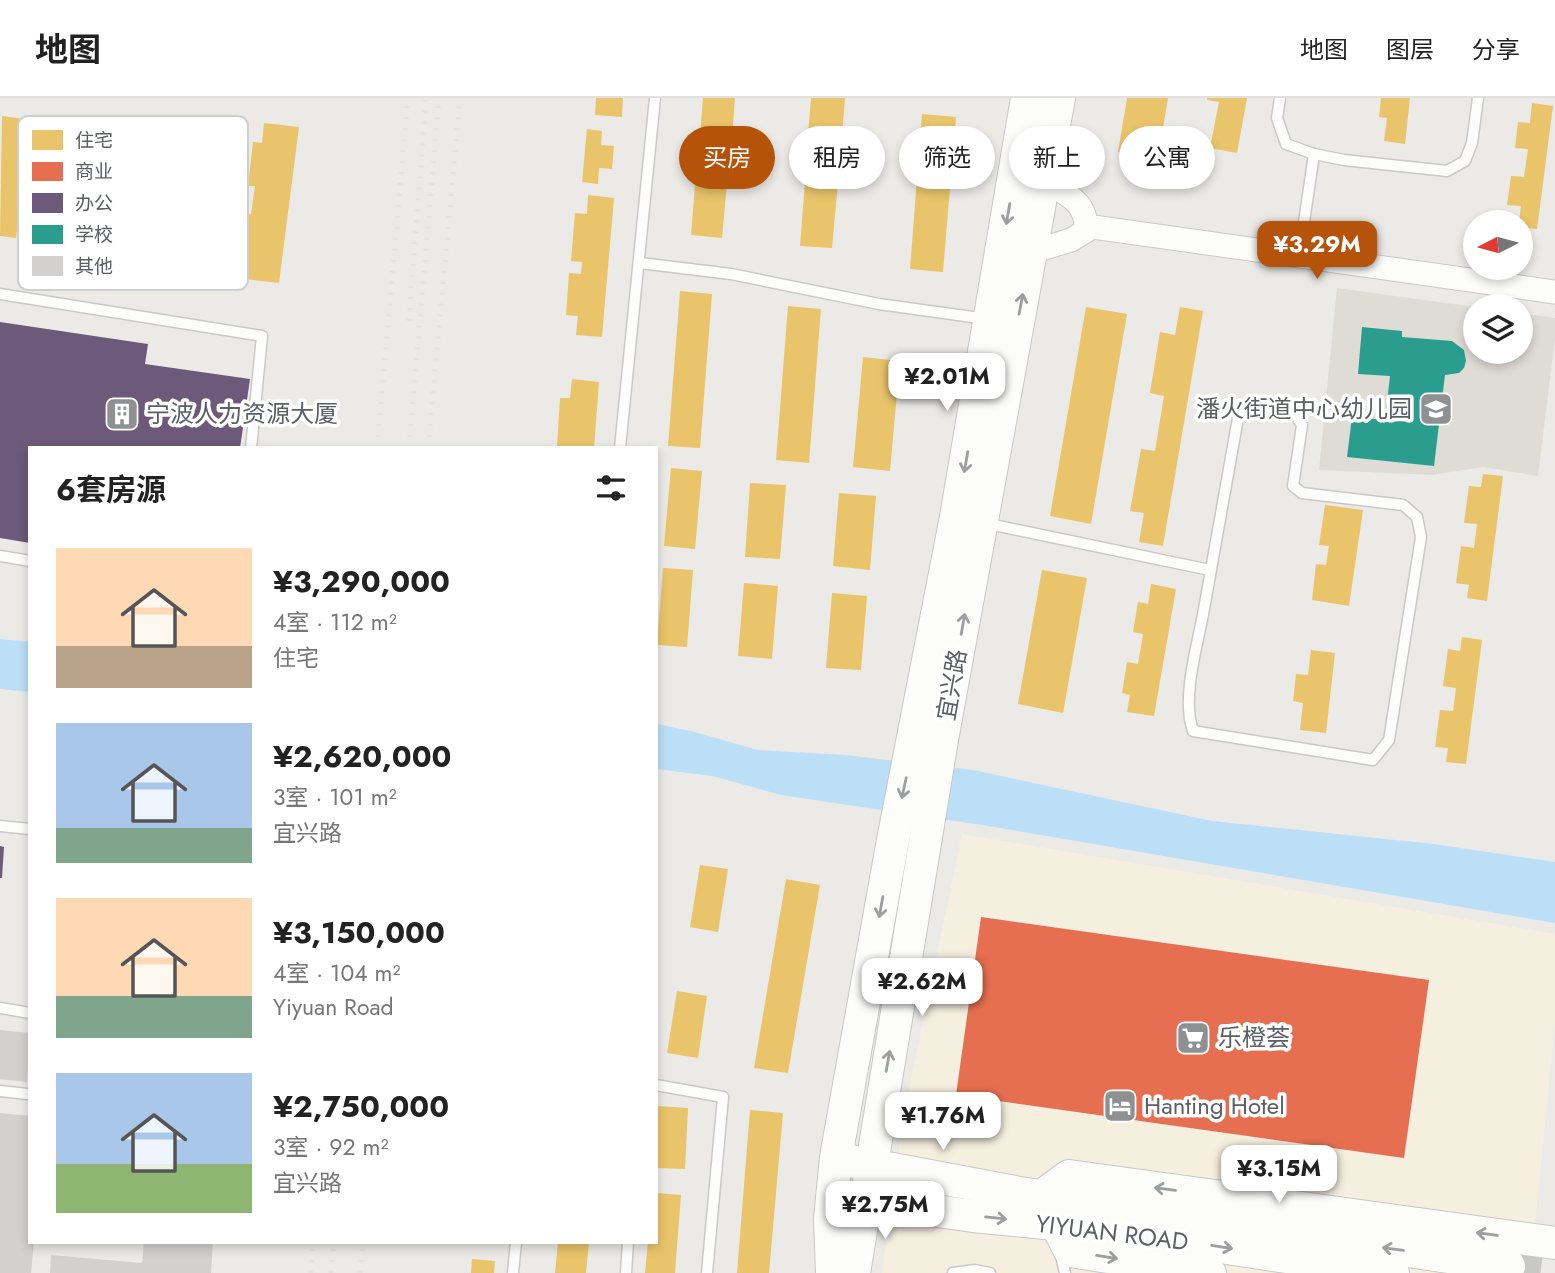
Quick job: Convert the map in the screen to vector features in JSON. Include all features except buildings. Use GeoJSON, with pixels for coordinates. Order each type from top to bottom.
{"type":"FeatureCollection","features":[{"type":"Feature","properties":{"kind":"street","name":"宜兴路"},"geometry":{"type":"LineString","coordinates":[[854,1273],[928,826],[928,738],[956,517],[1027,98]]}},
{"type":"Feature","properties":{"kind":"street","name":"宜兴路"},"geometry":{"type":"LineString","coordinates":[[1054,126],[1059,98]]}},
{"type":"Feature","properties":{"kind":"street","name":"宜兴路"},"geometry":{"type":"LineString","coordinates":[[832,1273],[831,1197],[836,1157],[893,840],[928,738],[981,523],[1042,189]]}},
{"type":"Feature","properties":{"kind":"street"},"geometry":{"type":"LineString","coordinates":[[1031,252],[1071,240],[1086,231],[1087,218],[1076,201],[1058,189]]}},
{"type":"Feature","properties":{"kind":"street"},"geometry":{"type":"LineString","coordinates":[[1086,226],[1555,292]]}},
{"type":"Feature","properties":{"kind":"street","name":"YIYUAN ROAD"},"geometry":{"type":"LineString","coordinates":[[836,1157],[1049,1210],[1393,1273]]}},
{"type":"Feature","properties":{"kind":"street","name":"YIYUAN ROAD"},"geometry":{"type":"LineString","coordinates":[[1049,1210],[1069,1176],[1555,1243]]}},
{"type":"Feature","properties":{"kind":"street","name":"YIYUAN ROAD"},"geometry":{"type":"LineString","coordinates":[[831,1197],[973,1216],[1049,1210],[1509,1266]]}},
{"type":"Feature","properties":{"kind":"street"},"geometry":{"type":"LineString","coordinates":[[1049,1210],[1070,1251],[1210,1273]]}},
{"type":"Feature","properties":{"kind":"lane"},"geometry":{"type":"LineString","coordinates":[[620,446],[655,98]]}},
{"type":"Feature","properties":{"kind":"lane"},"geometry":{"type":"LineString","coordinates":[[1280,98],[1277,118],[1286,144],[1314,155],[1447,171],[1465,161],[1472,143],[1478,98]]}},
{"type":"Feature","properties":{"kind":"lane"},"geometry":{"type":"LineString","coordinates":[[1299,256],[1314,155]]}},
{"type":"Feature","properties":{"kind":"lane"},"geometry":{"type":"LineString","coordinates":[[640,263],[731,274],[879,304],[990,319]]}},
{"type":"Feature","properties":{"kind":"lane"},"geometry":{"type":"LineString","coordinates":[[0,293],[262,336],[251,446]]}},
{"type":"Feature","properties":{"kind":"lane"},"geometry":{"type":"LineString","coordinates":[[1249,411],[1296,416],[1302,425],[1293,486],[1302,493],[1403,505],[1417,517],[1421,537],[1389,740],[1373,760],[1193,731],[1190,724],[1190,689],[1210,570],[1238,418],[1249,411]]}},
{"type":"Feature","properties":{"kind":"lane"},"geometry":{"type":"LineString","coordinates":[[981,523],[1210,570]]}},
{"type":"Feature","properties":{"kind":"lane"},"geometry":{"type":"LineString","coordinates":[[0,556],[28,561]]}},
{"type":"Feature","properties":{"kind":"lane"},"geometry":{"type":"LineString","coordinates":[[0,825],[28,829]]}},
{"type":"Feature","properties":{"kind":"lane"},"geometry":{"type":"LineString","coordinates":[[0,1008],[28,1013]]}},
{"type":"Feature","properties":{"kind":"lane"},"geometry":{"type":"LineString","coordinates":[[658,1085],[723,1097],[707,1273]]}},
{"type":"Feature","properties":{"kind":"lane"},"geometry":{"type":"LineString","coordinates":[[0,1091],[27,1094]]}},
{"type":"Feature","properties":{"kind":"lane"},"geometry":{"type":"LineString","coordinates":[[1049,1210],[1065,1273]]}},
{"type":"Feature","properties":{"kind":"lane"},"geometry":{"type":"LineString","coordinates":[[513,1273],[516,1244]]}},
{"type":"Feature","properties":{"kind":"lane"},"geometry":{"type":"LineString","coordinates":[[625,1273],[628,1244]]}},
{"type":"Feature","properties":{"kind":"lane"},"geometry":{"type":"LineString","coordinates":[[953,1273],[975,1270],[990,1273]]}},
{"type":"Feature","properties":{"kind":"shaded area","name":"潘火街道中心幼儿园"},"geometry":{"type":"Polygon","coordinates":[[[1337,288],[1463,305],[1463,364],[1533,364],[1533,315],[1555,318],[1555,338],[1538,476],[1483,467],[1432,475],[1319,470],[1337,288]]]}},
{"type":"Feature","properties":{"kind":"shaded area"},"geometry":{"type":"Polygon","coordinates":[[[962,834],[1555,934],[1555,1024],[1530,1273],[882,1273],[903,1118],[962,834]]]}},
{"type":"Feature","properties":{"kind":"water"},"geometry":{"type":"Polygon","coordinates":[[[0,639],[28,642],[28,692],[0,689],[0,639]]]}},
{"type":"Feature","properties":{"kind":"water"},"geometry":{"type":"Polygon","coordinates":[[[658,724],[758,750],[845,755],[973,770],[1212,821],[1434,844],[1555,862],[1555,923],[989,826],[781,795],[713,776],[658,769],[658,724]]]}},
{"type":"Feature","properties":{"kind":"tunnel"},"geometry":{"type":"LineString","coordinates":[[1509,1266],[1555,1272]]}},
{"type":"Feature","properties":{"kind":"railway"},"geometry":{"type":"LineString","coordinates":[[377,446],[408,98]]}},
{"type":"Feature","properties":{"kind":"railway"},"geometry":{"type":"LineString","coordinates":[[409,321],[426,98]]}},
{"type":"Feature","properties":{"kind":"railway"},"geometry":{"type":"LineString","coordinates":[[409,446],[439,98]]}},
{"type":"Feature","properties":{"kind":"railway"},"geometry":{"type":"LineString","coordinates":[[428,446],[460,98]]}},
{"type":"Feature","properties":{"kind":"railway"},"geometry":{"type":"LineString","coordinates":[[311,1273],[313,1244]]}},
{"type":"Feature","properties":{"kind":"railway"},"geometry":{"type":"LineString","coordinates":[[331,1273],[334,1244]]}},
{"type":"Feature","properties":{"kind":"railway"},"geometry":{"type":"LineString","coordinates":[[360,1273],[363,1244]]}},
{"type":"Feature","properties":{"kind":"place","name":"潘火街道中心幼儿园"},"geometry":{"type":"Point","coordinates":[1436,409]}},
{"type":"Feature","properties":{"kind":"place","name":"宁波人力资源大厦"},"geometry":{"type":"Point","coordinates":[122,414]}},
{"type":"Feature","properties":{"kind":"place","name":"乐橙荟"},"geometry":{"type":"Point","coordinates":[1193,1038]}},
{"type":"Feature","properties":{"kind":"place","name":"Hanting Hotel"},"geometry":{"type":"Point","coordinates":[1120,1106]}}]}
